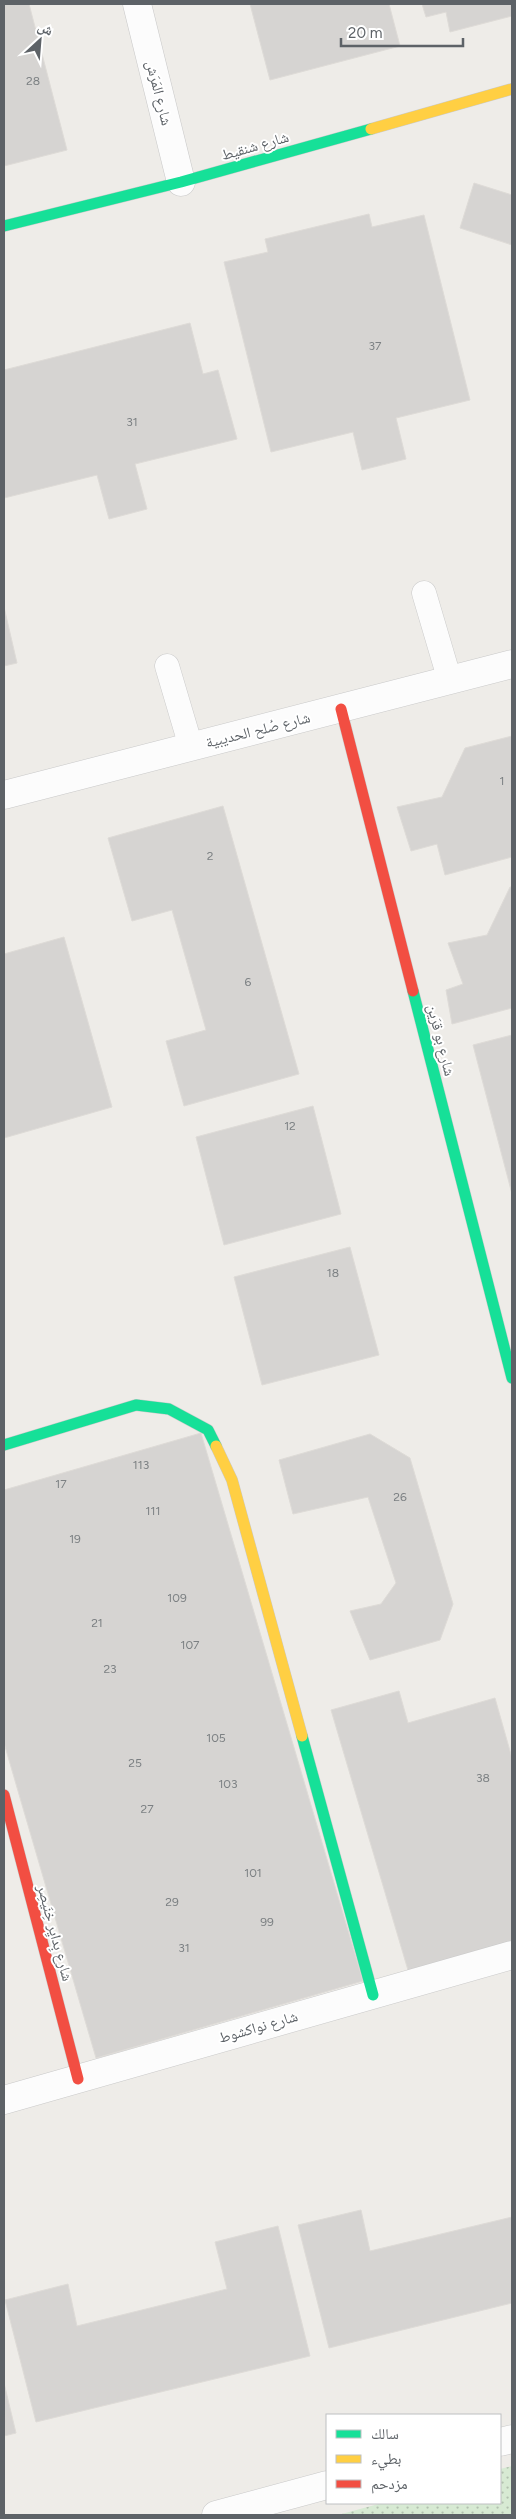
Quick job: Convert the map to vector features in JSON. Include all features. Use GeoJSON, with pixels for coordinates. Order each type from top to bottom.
{"type":"FeatureCollection","features":[{"type":"Feature","properties":{"kind":"street","name":"شارع المَرَش"},"geometry":{"type":"LineString","coordinates":[[137,4],[181,182]]}},
{"type":"Feature","properties":{"kind":"street","name":"شارع شنقيط"},"geometry":{"type":"LineString","coordinates":[[4,226],[181,182],[512,89]]}},
{"type":"Feature","properties":{"kind":"street","name":"شارع صُلح الحديبية"},"geometry":{"type":"LineString","coordinates":[[4,795],[512,664]]}},
{"type":"Feature","properties":{"kind":"street","name":"شارع بو قرَين"},"geometry":{"type":"LineString","coordinates":[[341,709],[512,1378]]}},
{"type":"Feature","properties":{"kind":"street"},"geometry":{"type":"LineString","coordinates":[[4,1445],[136,1405],[169,1409],[208,1430],[232,1480],[373,1994]]}},
{"type":"Feature","properties":{"kind":"street","name":"شارع بِدايِر خِنَيصِر"},"geometry":{"type":"LineString","coordinates":[[4,1795],[78,2079]]}},
{"type":"Feature","properties":{"kind":"street","name":"شارع نواكشوط"},"geometry":{"type":"LineString","coordinates":[[4,2100],[512,1955]]}},
{"type":"Feature","properties":{"kind":"street"},"geometry":{"type":"LineString","coordinates":[[216,2515],[326,2485]]}},
{"type":"Feature","properties":{"kind":"lane"},"geometry":{"type":"LineString","coordinates":[[424,593],[450,681]]}},
{"type":"Feature","properties":{"kind":"lane"},"geometry":{"type":"LineString","coordinates":[[167,666],[191,747]]}},
{"type":"Feature","properties":{"kind":"green space"},"geometry":{"type":"Polygon","coordinates":[[[512,2466],[512,2515],[338,2515],[378,2504],[501,2504],[501,2469],[512,2466]]]}},
{"type":"Feature","properties":{"kind":"building"},"geometry":{"type":"Polygon","coordinates":[[[4,4],[29,4],[67,150],[4,166],[4,4]]]}},
{"type":"Feature","properties":{"kind":"building"},"geometry":{"type":"Polygon","coordinates":[[[250,4],[389,4],[400,46],[270,80],[250,4]]]}},
{"type":"Feature","properties":{"kind":"building"},"geometry":{"type":"Polygon","coordinates":[[[422,4],[512,4],[512,16],[450,32],[446,12],[426,17],[422,4]]]}},
{"type":"Feature","properties":{"kind":"building"},"geometry":{"type":"Polygon","coordinates":[[[474,183],[512,195],[512,245],[460,228],[474,183]]]}},
{"type":"Feature","properties":{"kind":"building"},"geometry":{"type":"Polygon","coordinates":[[[369,214],[372,227],[424,215],[470,400],[396,418],[406,459],[362,470],[353,432],[271,452],[224,262],[268,252],[265,239],[369,214]]]}},
{"type":"Feature","properties":{"kind":"building"},"geometry":{"type":"Polygon","coordinates":[[[190,323],[203,374],[218,370],[237,439],[135,464],[147,509],[109,519],[97,475],[4,498],[4,370],[190,323]]]}},
{"type":"Feature","properties":{"kind":"building"},"geometry":{"type":"Polygon","coordinates":[[[4,607],[17,663],[4,666],[4,607]]]}},
{"type":"Feature","properties":{"kind":"building"},"geometry":{"type":"Polygon","coordinates":[[[512,736],[512,857],[445,875],[437,844],[411,851],[397,807],[442,797],[465,748],[512,736]]]}},
{"type":"Feature","properties":{"kind":"building"},"geometry":{"type":"Polygon","coordinates":[[[223,806],[299,1074],[184,1106],[166,1041],[206,1030],[172,910],[132,921],[108,838],[223,806]]]}},
{"type":"Feature","properties":{"kind":"building"},"geometry":{"type":"Polygon","coordinates":[[[510,887],[512,887],[512,1008],[452,1024],[446,990],[463,984],[448,943],[487,935],[510,887]]]}},
{"type":"Feature","properties":{"kind":"building"},"geometry":{"type":"Polygon","coordinates":[[[64,937],[112,1107],[4,1138],[4,954],[64,937]]]}},
{"type":"Feature","properties":{"kind":"building"},"geometry":{"type":"Polygon","coordinates":[[[512,1035],[512,1194],[473,1045],[512,1035]]]}},
{"type":"Feature","properties":{"kind":"building"},"geometry":{"type":"Polygon","coordinates":[[[313,1106],[341,1214],[224,1245],[196,1137],[313,1106]]]}},
{"type":"Feature","properties":{"kind":"building"},"geometry":{"type":"Polygon","coordinates":[[[350,1247],[379,1355],[262,1385],[234,1277],[350,1247]]]}},
{"type":"Feature","properties":{"kind":"building"},"geometry":{"type":"Polygon","coordinates":[[[201,1433],[363,1981],[96,2058],[4,1743],[4,1490],[201,1433]]]}},
{"type":"Feature","properties":{"kind":"building"},"geometry":{"type":"Polygon","coordinates":[[[370,1434],[410,1458],[453,1604],[440,1640],[370,1660],[350,1611],[381,1604],[396,1583],[368,1497],[293,1514],[279,1460],[370,1434]]]}},
{"type":"Feature","properties":{"kind":"building"},"geometry":{"type":"Polygon","coordinates":[[[399,1691],[408,1723],[495,1698],[512,1758],[512,1947],[410,1977],[331,1710],[399,1691]]]}},
{"type":"Feature","properties":{"kind":"building"},"geometry":{"type":"Polygon","coordinates":[[[361,2210],[370,2251],[512,2217],[512,2303],[329,2348],[298,2225],[361,2210]]]}},
{"type":"Feature","properties":{"kind":"building"},"geometry":{"type":"Polygon","coordinates":[[[278,2226],[310,2356],[36,2422],[5,2300],[68,2284],[77,2326],[227,2289],[215,2242],[278,2226]]]}},
{"type":"Feature","properties":{"kind":"building"},"geometry":{"type":"Polygon","coordinates":[[[4,2383],[16,2433],[4,2436],[4,2383]]]}},
{"type":"Feature","properties":{"kind":"traffic: fast"},"geometry":{"type":"LineString","coordinates":[[4,226],[181,182],[371,129]]}},
{"type":"Feature","properties":{"kind":"traffic: fast"},"geometry":{"type":"LineString","coordinates":[[413,991],[512,1378]]}},
{"type":"Feature","properties":{"kind":"traffic: fast"},"geometry":{"type":"LineString","coordinates":[[4,1445],[136,1405],[169,1409],[208,1430],[216,1446]]}},
{"type":"Feature","properties":{"kind":"traffic: fast"},"geometry":{"type":"LineString","coordinates":[[302,1736],[373,1995]]}},
{"type":"Feature","properties":{"kind":"traffic: slow"},"geometry":{"type":"LineString","coordinates":[[371,129],[512,89]]}},
{"type":"Feature","properties":{"kind":"traffic: slow"},"geometry":{"type":"LineString","coordinates":[[216,1446],[232,1480],[302,1736]]}},
{"type":"Feature","properties":{"kind":"traffic: jam"},"geometry":{"type":"LineString","coordinates":[[341,709],[413,991]]}},
{"type":"Feature","properties":{"kind":"traffic: jam"},"geometry":{"type":"LineString","coordinates":[[4,1795],[78,2079]]}}]}
